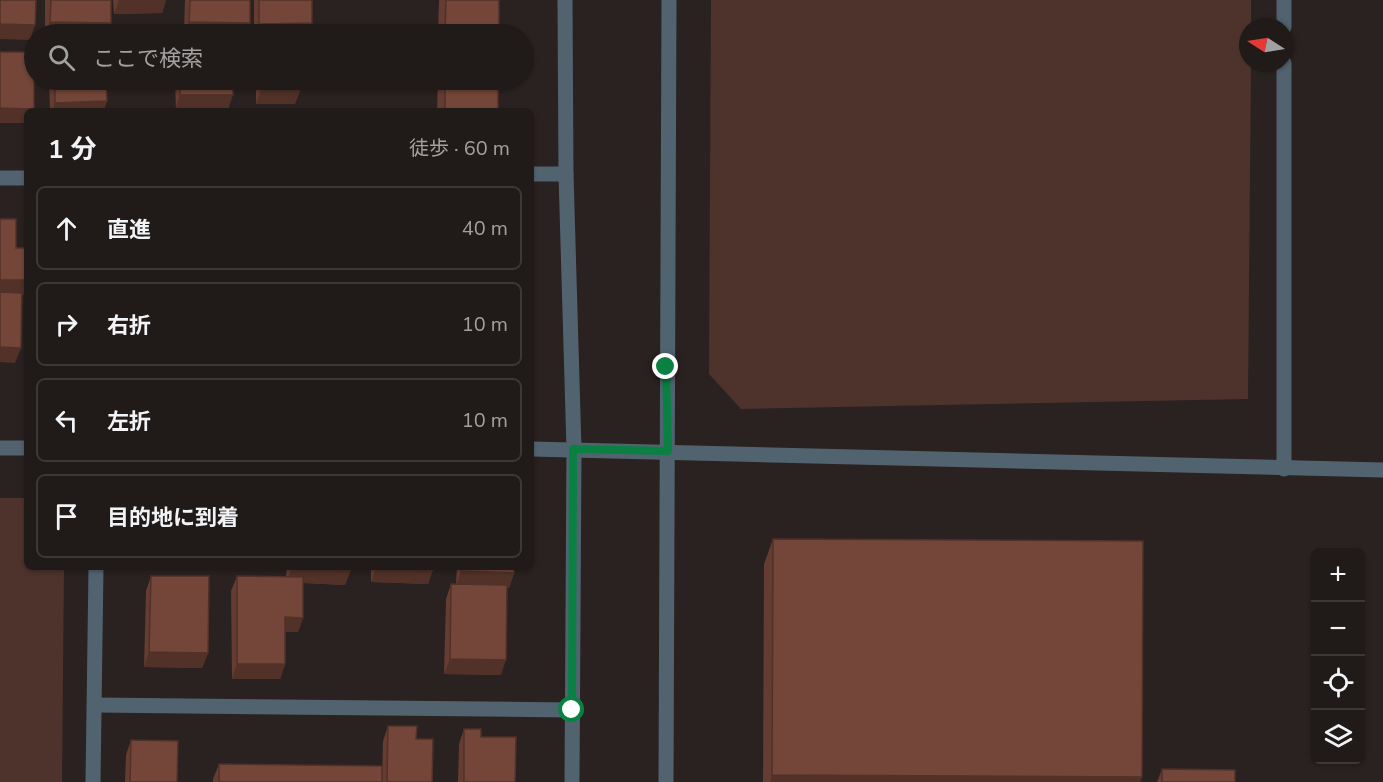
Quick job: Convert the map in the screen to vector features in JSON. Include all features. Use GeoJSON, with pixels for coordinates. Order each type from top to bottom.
{"type":"FeatureCollection","features":[{"type":"Feature","properties":{"kind":"street"},"geometry":{"type":"LineString","coordinates":[[565,0],[566,174],[573,449],[572,782]]}},
{"type":"Feature","properties":{"kind":"street"},"geometry":{"type":"LineString","coordinates":[[666,782],[669,0]]}},
{"type":"Feature","properties":{"kind":"street"},"geometry":{"type":"LineString","coordinates":[[1284,0],[1284,18]]}},
{"type":"Feature","properties":{"kind":"street"},"geometry":{"type":"LineString","coordinates":[[1284,72],[1284,469]]}},
{"type":"Feature","properties":{"kind":"street"},"geometry":{"type":"LineString","coordinates":[[534,174],[566,174]]}},
{"type":"Feature","properties":{"kind":"street"},"geometry":{"type":"LineString","coordinates":[[0,178],[24,178]]}},
{"type":"Feature","properties":{"kind":"street"},"geometry":{"type":"LineString","coordinates":[[0,448],[24,448]]}},
{"type":"Feature","properties":{"kind":"street"},"geometry":{"type":"LineString","coordinates":[[534,449],[1383,470]]}},
{"type":"Feature","properties":{"kind":"street"},"geometry":{"type":"LineString","coordinates":[[93,782],[96,570]]}},
{"type":"Feature","properties":{"kind":"street"},"geometry":{"type":"LineString","coordinates":[[95,705],[572,710]]}},
{"type":"Feature","properties":{"kind":"shaded area"},"geometry":{"type":"Polygon","coordinates":[[[711,0],[1251,0],[1251,18],[1239,18],[1239,72],[1251,72],[1248,399],[741,409],[709,374],[711,0]]]}},
{"type":"Feature","properties":{"kind":"shaded area"},"geometry":{"type":"Polygon","coordinates":[[[0,498],[24,498],[24,570],[64,570],[62,782],[0,782],[0,498]]]}},
{"type":"Feature","properties":{"kind":"building"},"geometry":{"type":"Polygon","coordinates":[[[0,0],[36,0],[35,24],[0,24],[0,0]]]}},
{"type":"Feature","properties":{"kind":"building"},"geometry":{"type":"Polygon","coordinates":[[[51,0],[111,0],[111,23],[50,22],[51,0]]]}},
{"type":"Feature","properties":{"kind":"building"},"geometry":{"type":"Polygon","coordinates":[[[190,0],[250,0],[250,23],[189,22],[190,0]]]}},
{"type":"Feature","properties":{"kind":"building"},"geometry":{"type":"Polygon","coordinates":[[[259,0],[312,0],[312,23],[259,24],[259,0]]]}},
{"type":"Feature","properties":{"kind":"building"},"geometry":{"type":"Polygon","coordinates":[[[446,0],[499,0],[499,24],[445,24],[446,0]]]}},
{"type":"Feature","properties":{"kind":"building"},"geometry":{"type":"Polygon","coordinates":[[[0,52],[24,52],[24,90],[34,90],[34,108],[0,108],[0,52]]]}},
{"type":"Feature","properties":{"kind":"building"},"geometry":{"type":"Polygon","coordinates":[[[55,90],[106,90],[107,101],[55,103],[55,90]]]}},
{"type":"Feature","properties":{"kind":"building"},"geometry":{"type":"Polygon","coordinates":[[[180,90],[233,90],[233,95],[180,95],[180,90]]]}},
{"type":"Feature","properties":{"kind":"building"},"geometry":{"type":"Polygon","coordinates":[[[445,90],[498,90],[498,108],[445,108],[445,90]]]}},
{"type":"Feature","properties":{"kind":"building"},"geometry":{"type":"Polygon","coordinates":[[[0,219],[16,219],[16,248],[24,248],[24,280],[0,280],[0,219]]]}},
{"type":"Feature","properties":{"kind":"building"},"geometry":{"type":"Polygon","coordinates":[[[0,292],[22,293],[21,348],[0,347],[0,292]]]}},
{"type":"Feature","properties":{"kind":"building"},"geometry":{"type":"Polygon","coordinates":[[[773,539],[1143,541],[1142,777],[772,775],[773,539]]]}},
{"type":"Feature","properties":{"kind":"building"},"geometry":{"type":"Polygon","coordinates":[[[514,570],[514,573],[461,571],[514,570]]]}},
{"type":"Feature","properties":{"kind":"building"},"geometry":{"type":"Polygon","coordinates":[[[151,576],[209,576],[208,653],[149,652],[151,576]]]}},
{"type":"Feature","properties":{"kind":"building"},"geometry":{"type":"Polygon","coordinates":[[[237,576],[303,577],[303,618],[285,617],[285,664],[237,664],[237,576]]]}},
{"type":"Feature","properties":{"kind":"building"},"geometry":{"type":"Polygon","coordinates":[[[451,584],[507,585],[506,660],[450,659],[451,584]]]}},
{"type":"Feature","properties":{"kind":"building"},"geometry":{"type":"Polygon","coordinates":[[[388,726],[417,726],[416,739],[433,739],[432,782],[387,782],[388,726]]]}},
{"type":"Feature","properties":{"kind":"building"},"geometry":{"type":"Polygon","coordinates":[[[464,729],[481,729],[481,737],[516,737],[515,782],[464,782],[464,729]]]}},
{"type":"Feature","properties":{"kind":"building"},"geometry":{"type":"Polygon","coordinates":[[[131,740],[178,741],[177,782],[130,782],[131,740]]]}},
{"type":"Feature","properties":{"kind":"building"},"geometry":{"type":"Polygon","coordinates":[[[219,764],[382,766],[382,782],[219,782],[219,764]]]}},
{"type":"Feature","properties":{"kind":"building"},"geometry":{"type":"Polygon","coordinates":[[[1162,769],[1235,770],[1235,782],[1162,782],[1162,769]]]}},
{"type":"Feature","properties":{"kind":"route"},"geometry":{"type":"LineString","coordinates":[[572,710],[573,449],[668,451],[666,367]]}}]}
